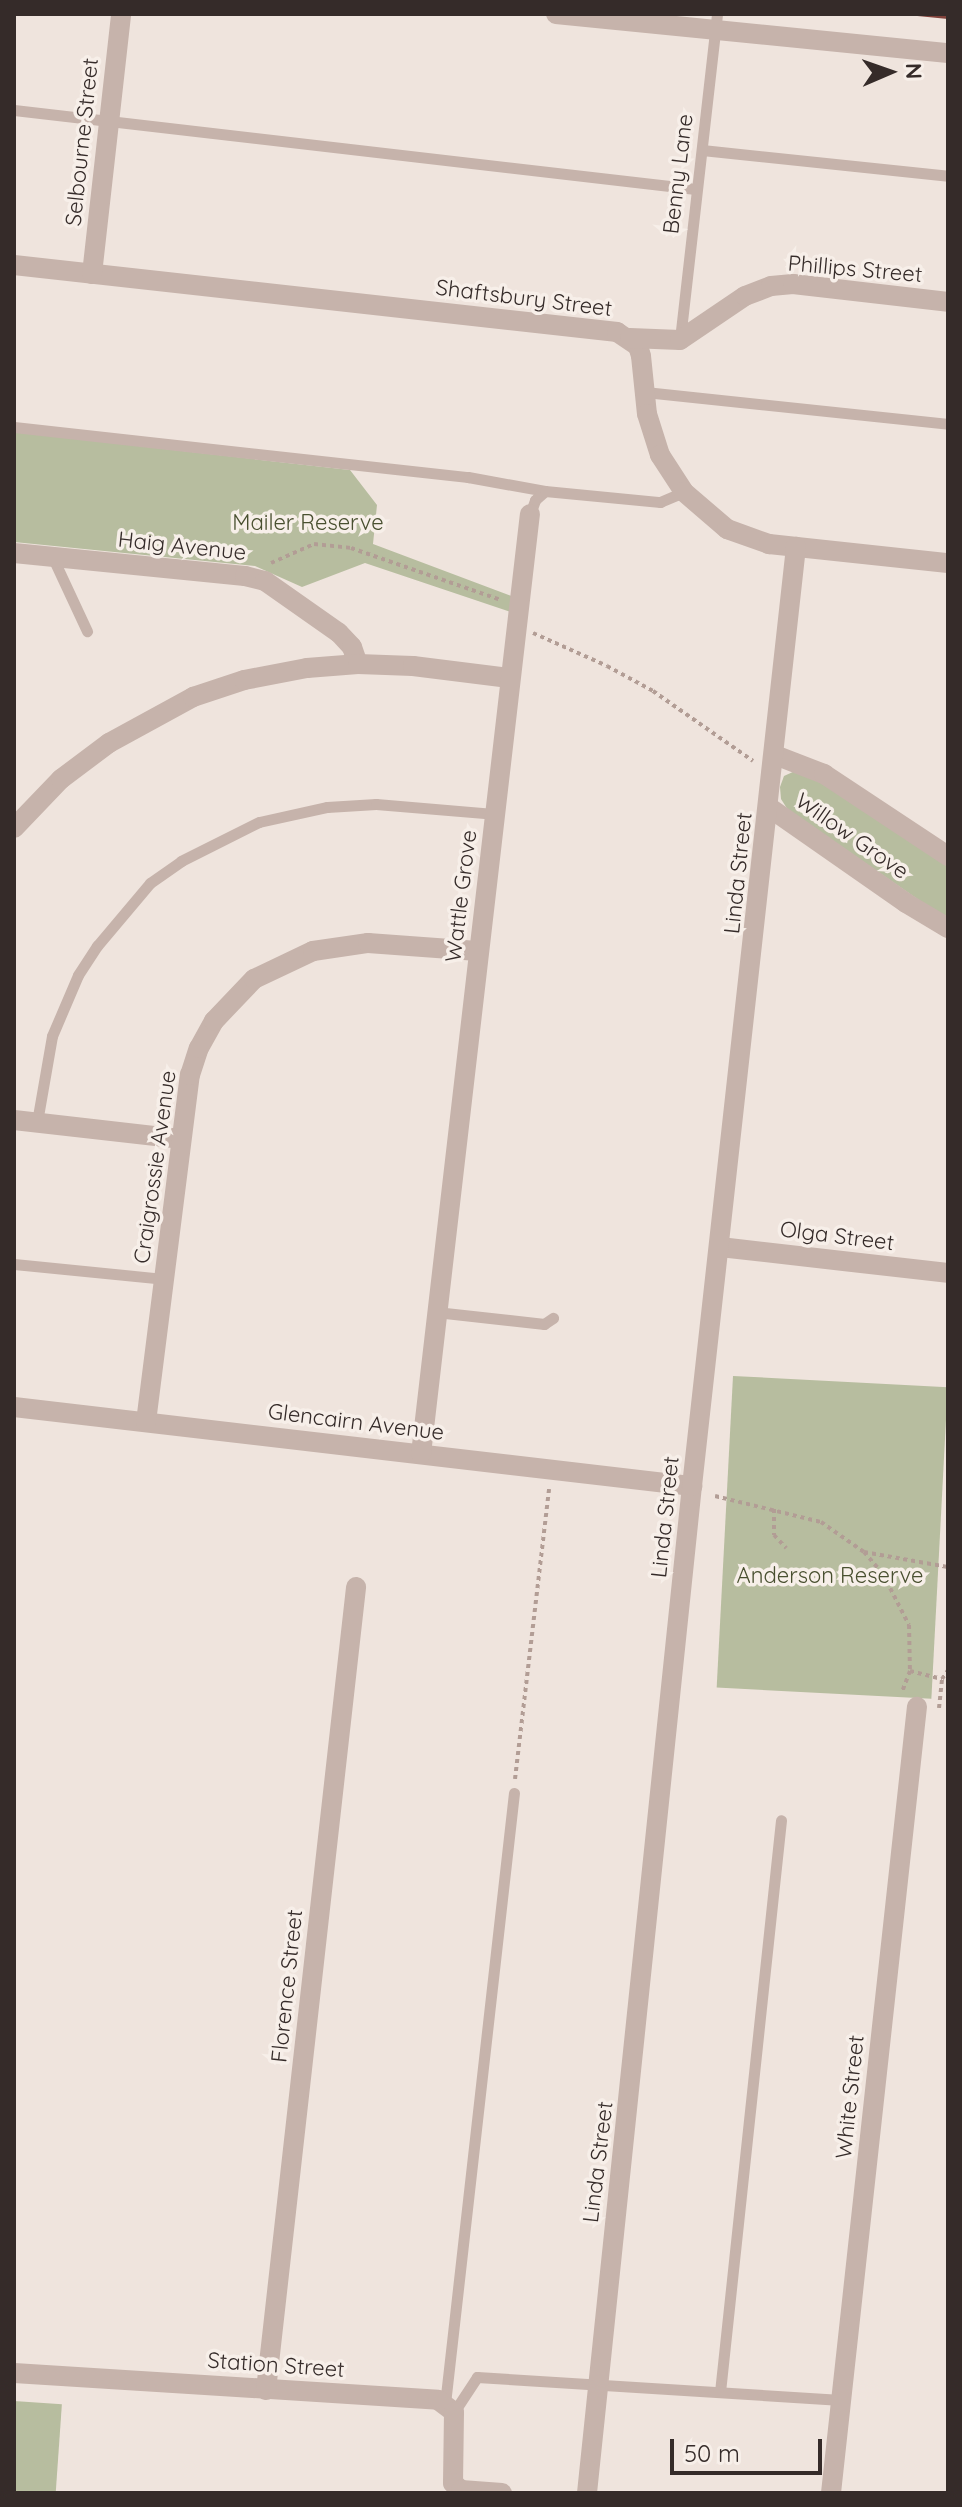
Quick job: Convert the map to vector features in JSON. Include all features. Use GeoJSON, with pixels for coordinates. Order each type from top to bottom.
{"type":"FeatureCollection","features":[{"type":"Feature","properties":{"kind":"street","name":"Selbourne Street"},"geometry":{"type":"LineString","coordinates":[[92,274],[121,14]]}},
{"type":"Feature","properties":{"kind":"street"},"geometry":{"type":"LineString","coordinates":[[556,14],[716,23],[948,53]]}},
{"type":"Feature","properties":{"kind":"street","name":"Shaftsbury Street"},"geometry":{"type":"LineString","coordinates":[[14,265],[605,330],[630,338],[641,356],[645,392],[660,455],[684,492],[727,529],[769,544],[948,563]]}},
{"type":"Feature","properties":{"kind":"street","name":"Phillips Street"},"geometry":{"type":"LineString","coordinates":[[680,340],[745,296],[771,286],[793,284],[948,302]]}},
{"type":"Feature","properties":{"kind":"street"},"geometry":{"type":"LineString","coordinates":[[630,338],[680,340]]}},
{"type":"Feature","properties":{"kind":"street","name":"Wattle Grove"},"geometry":{"type":"LineString","coordinates":[[421,1454],[530,514]]}},
{"type":"Feature","properties":{"kind":"street","name":"Linda Street"},"geometry":{"type":"LineString","coordinates":[[587,2493],[692,1486],[770,808],[796,547]]}},
{"type":"Feature","properties":{"kind":"street","name":"Haig Avenue"},"geometry":{"type":"LineString","coordinates":[[14,553],[245,576],[265,581],[339,633],[352,647],[358,664]]}},
{"type":"Feature","properties":{"kind":"street"},"geometry":{"type":"LineString","coordinates":[[14,828],[61,779],[109,743],[193,697],[244,680],[307,668],[358,664],[413,666],[509,678]]}},
{"type":"Feature","properties":{"kind":"street","name":"Willow Grove"},"geometry":{"type":"LineString","coordinates":[[775,761],[824,774],[948,856]]}},
{"type":"Feature","properties":{"kind":"street","name":"Willow Grove"},"geometry":{"type":"LineString","coordinates":[[770,808],[906,903],[948,928]]}},
{"type":"Feature","properties":{"kind":"street","name":"Craigrossie Avenue"},"geometry":{"type":"LineString","coordinates":[[146,1422],[190,1075],[199,1048],[232,998],[254,979],[313,951],[343,945],[368,943],[478,951]]}},
{"type":"Feature","properties":{"kind":"street"},"geometry":{"type":"LineString","coordinates":[[14,1120],[180,1139]]}},
{"type":"Feature","properties":{"kind":"street","name":"Olga Street"},"geometry":{"type":"LineString","coordinates":[[720,1247],[948,1273]]}},
{"type":"Feature","properties":{"kind":"street","name":"Glencairn Avenue"},"geometry":{"type":"LineString","coordinates":[[14,1407],[692,1486]]}},
{"type":"Feature","properties":{"kind":"street","name":"Florence Street"},"geometry":{"type":"LineString","coordinates":[[266,2390],[356,1587]]}},
{"type":"Feature","properties":{"kind":"street","name":"White Street"},"geometry":{"type":"LineString","coordinates":[[831,2493],[909,1701]]}},
{"type":"Feature","properties":{"kind":"street","name":"Station Street"},"geometry":{"type":"LineString","coordinates":[[14,2373],[438,2400],[449,2408]]}},
{"type":"Feature","properties":{"kind":"street"},"geometry":{"type":"LineString","coordinates":[[449,2408],[452,2476],[456,2488],[502,2493]]}},
{"type":"Feature","properties":{"kind":"lane","name":"Benny Lane"},"geometry":{"type":"LineString","coordinates":[[680,340],[716,23]]}},
{"type":"Feature","properties":{"kind":"lane"},"geometry":{"type":"LineString","coordinates":[[14,110],[695,189]]}},
{"type":"Feature","properties":{"kind":"lane"},"geometry":{"type":"LineString","coordinates":[[702,150],[948,176]]}},
{"type":"Feature","properties":{"kind":"lane"},"geometry":{"type":"LineString","coordinates":[[645,392],[948,424]]}},
{"type":"Feature","properties":{"kind":"lane"},"geometry":{"type":"LineString","coordinates":[[14,427],[468,477],[545,491],[660,502],[684,492]]}},
{"type":"Feature","properties":{"kind":"lane","name":"Wattle Grove"},"geometry":{"type":"LineString","coordinates":[[530,514],[535,500],[545,491]]}},
{"type":"Feature","properties":{"kind":"lane"},"geometry":{"type":"LineString","coordinates":[[52,556],[87,631]]}},
{"type":"Feature","properties":{"kind":"lane"},"geometry":{"type":"LineString","coordinates":[[37,1122],[52,1036],[78,975],[97,946],[140,894],[181,861],[259,822],[327,807],[376,804],[494,814]]}},
{"type":"Feature","properties":{"kind":"lane"},"geometry":{"type":"LineString","coordinates":[[14,1264],[163,1279]]}},
{"type":"Feature","properties":{"kind":"lane"},"geometry":{"type":"LineString","coordinates":[[436,1312],[544,1324],[553,1318]]}},
{"type":"Feature","properties":{"kind":"lane"},"geometry":{"type":"LineString","coordinates":[[449,2408],[514,1793]]}},
{"type":"Feature","properties":{"kind":"lane"},"geometry":{"type":"LineString","coordinates":[[720,2392],[781,1820]]}},
{"type":"Feature","properties":{"kind":"lane"},"geometry":{"type":"LineString","coordinates":[[449,2408],[477,2377],[841,2400]]}},
{"type":"Feature","properties":{"kind":"path"},"geometry":{"type":"LineString","coordinates":[[516,626],[607,666],[653,691],[751,760],[775,761]]}},
{"type":"Feature","properties":{"kind":"path"},"geometry":{"type":"LineString","coordinates":[[514,1793],[551,1469]]}},
{"type":"Feature","properties":{"kind":"path"},"geometry":{"type":"LineString","coordinates":[[715,1496],[821,1522],[864,1552],[900,1602],[909,1625],[909,1701]]}},
{"type":"Feature","properties":{"kind":"path"},"geometry":{"type":"LineString","coordinates":[[774,1509],[774,1535],[786,1548]]}},
{"type":"Feature","properties":{"kind":"path"},"geometry":{"type":"LineString","coordinates":[[864,1552],[948,1567]]}},
{"type":"Feature","properties":{"kind":"path"},"geometry":{"type":"LineString","coordinates":[[910,1671],[942,1679],[948,1670]]}},
{"type":"Feature","properties":{"kind":"green space","name":"Mailer Reserve"},"geometry":{"type":"Polygon","coordinates":[[[14,432],[350,470],[377,505],[373,544],[517,598],[514,613],[365,563],[302,587],[255,566],[14,542],[14,432]]]}},
{"type":"Feature","properties":{"kind":"green space"},"geometry":{"type":"Polygon","coordinates":[[[795,771],[804,772],[948,863],[948,920],[788,810],[781,799],[780,787],[784,776],[795,771]]]}},
{"type":"Feature","properties":{"kind":"green space","name":"Anderson Reserve"},"geometry":{"type":"Polygon","coordinates":[[[733,1376],[948,1387],[931,1699],[717,1688],[733,1376]]]}},
{"type":"Feature","properties":{"kind":"green space"},"geometry":{"type":"Polygon","coordinates":[[[14,2401],[62,2404],[56,2493],[14,2491],[14,2401]]]}}]}
